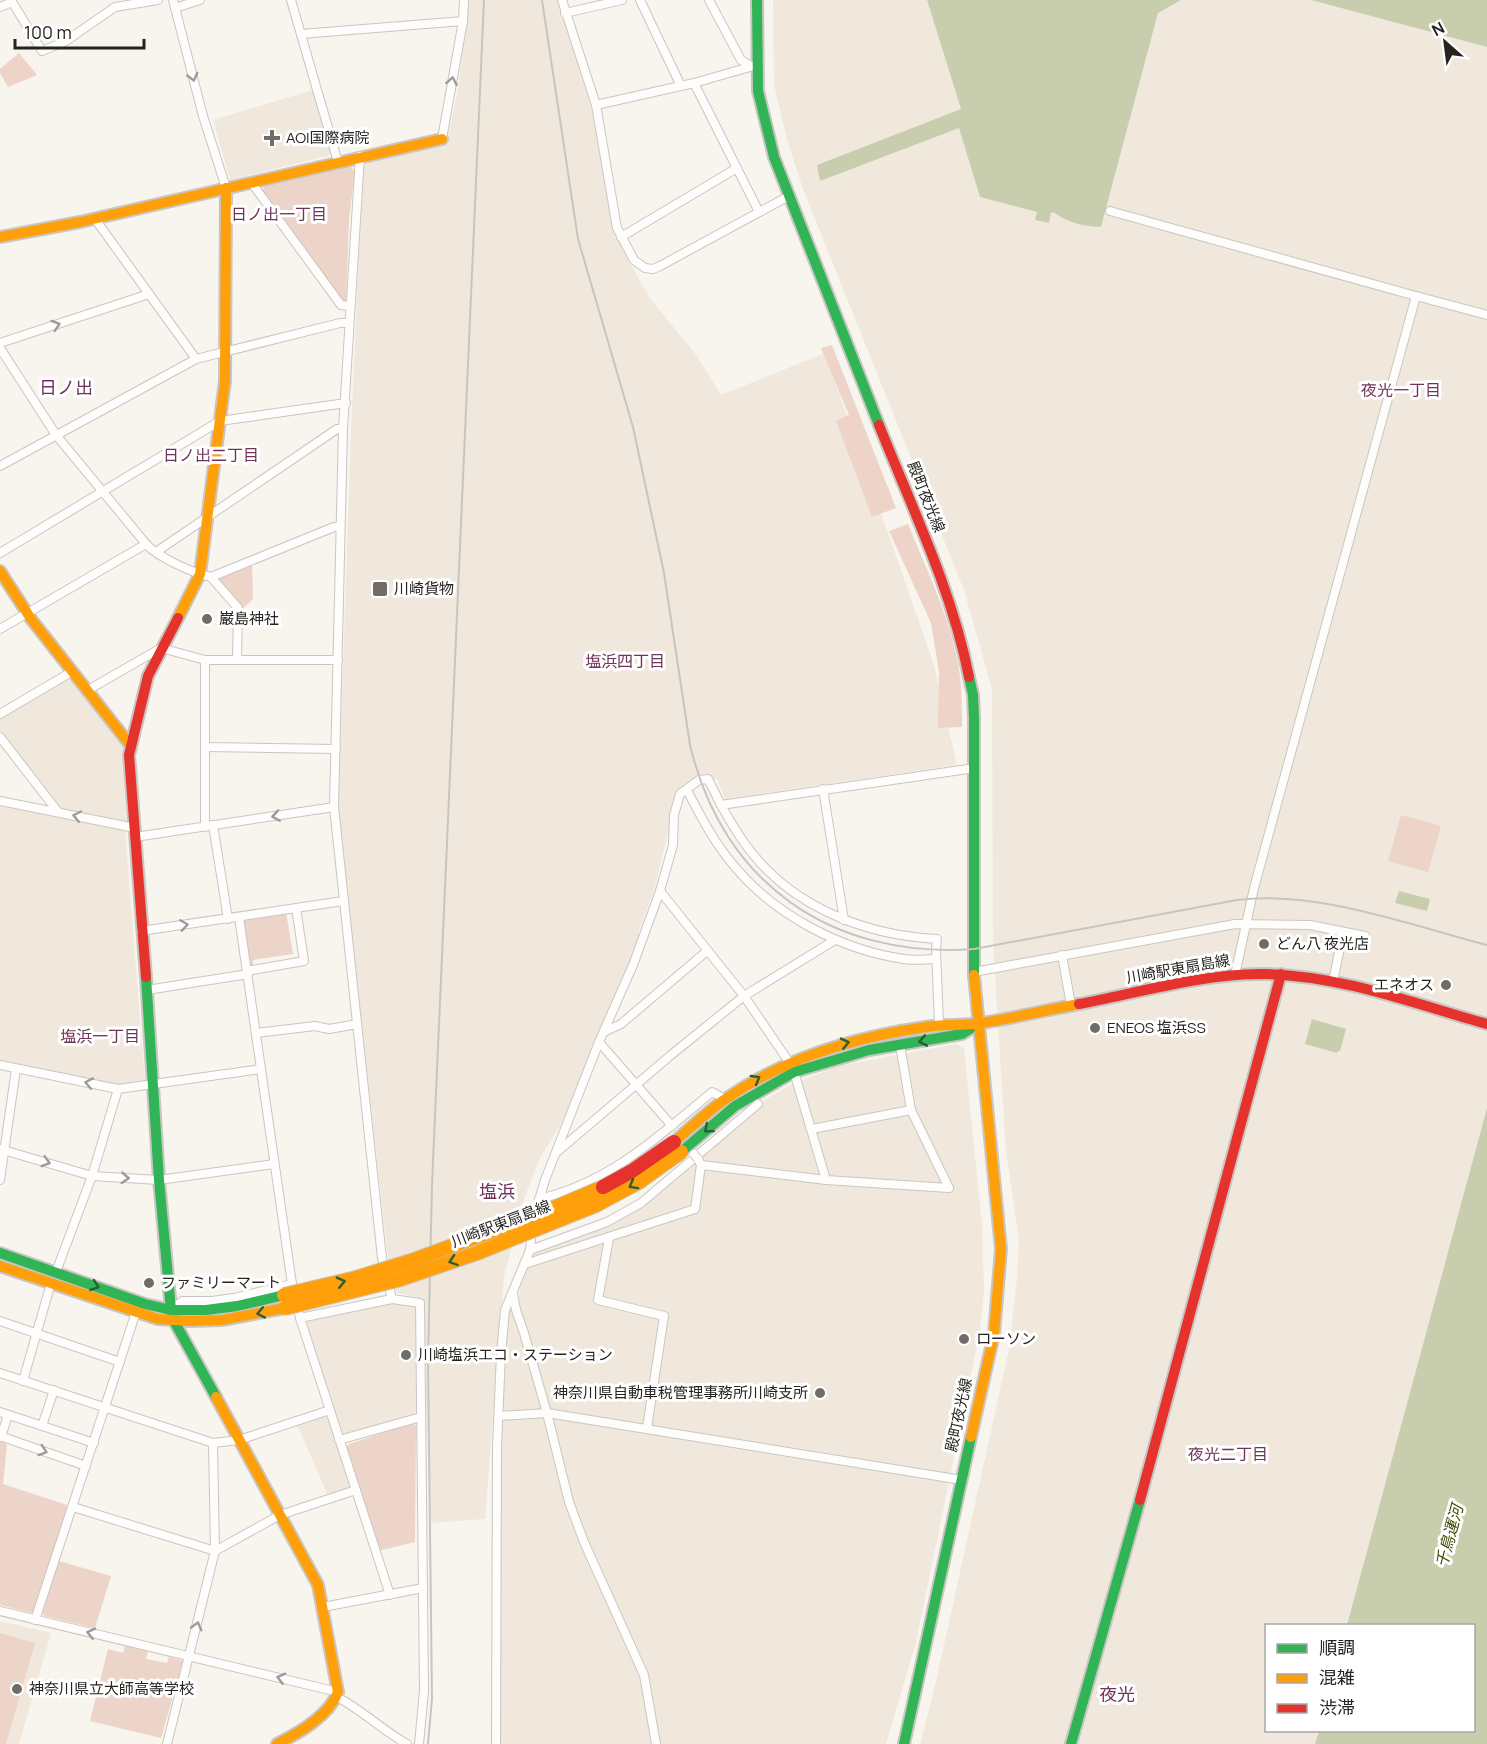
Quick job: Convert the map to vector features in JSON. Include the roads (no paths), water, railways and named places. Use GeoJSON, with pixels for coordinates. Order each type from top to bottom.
{"type":"FeatureCollection","features":[{"type":"Feature","properties":{"kind":"main road","name":"殿町夜光線"},"geometry":{"type":"LineString","coordinates":[[757,0],[754,66],[764,120],[774,157],[953,614],[964,651],[973,695],[974,972],[1000,1232],[999,1269],[994,1334],[904,1744]]}},
{"type":"Feature","properties":{"kind":"main road"},"geometry":{"type":"LineString","coordinates":[[0,237],[95,219],[360,156],[442,139]]}},
{"type":"Feature","properties":{"kind":"main road"},"geometry":{"type":"LineString","coordinates":[[226,188],[225,381],[207,517],[206,576],[161,648],[145,684],[129,755],[147,990],[150,1085],[173,1315],[317,1582],[338,1694],[333,1704],[292,1737],[277,1744]]}},
{"type":"Feature","properties":{"kind":"main road"},"geometry":{"type":"LineString","coordinates":[[0,571],[28,614],[131,746]]}},
{"type":"Feature","properties":{"kind":"main road"},"geometry":{"type":"LineString","coordinates":[[1071,1744],[1128,1543],[1281,974]]}},
{"type":"Feature","properties":{"kind":"main road","name":"川崎駅東扇島線"},"geometry":{"type":"LineString","coordinates":[[0,1254],[53,1278],[158,1319],[173,1315],[237,1317],[287,1296],[401,1279],[477,1253],[596,1204],[689,1153],[735,1106],[773,1083],[792,1067],[828,1047],[939,1024],[961,1022],[978,1024],[1235,975],[1281,974],[1333,982],[1487,1024]]}},
{"type":"Feature","properties":{"kind":"main road","name":"川崎駅東扇島線"},"geometry":{"type":"LineString","coordinates":[[689,1153],[725,1099],[747,1084],[792,1067],[962,1034],[978,1024]]}},
{"type":"Feature","properties":{"kind":"main road","name":"川崎駅東扇島線"},"geometry":{"type":"LineString","coordinates":[[0,1266],[53,1278],[145,1304],[173,1315]]}},
{"type":"Feature","properties":{"kind":"street"},"geometry":{"type":"LineString","coordinates":[[0,7],[12,1],[42,51],[66,40],[115,8],[158,0]]}},
{"type":"Feature","properties":{"kind":"street"},"geometry":{"type":"LineString","coordinates":[[200,0],[174,4],[203,116],[226,188]]}},
{"type":"Feature","properties":{"kind":"street"},"geometry":{"type":"LineString","coordinates":[[291,0],[338,162]]}},
{"type":"Feature","properties":{"kind":"street"},"geometry":{"type":"LineString","coordinates":[[442,139],[463,21],[464,0]]}},
{"type":"Feature","properties":{"kind":"street"},"geometry":{"type":"LineString","coordinates":[[562,0],[596,105],[615,221],[634,260],[653,269],[789,196]]}},
{"type":"Feature","properties":{"kind":"street"},"geometry":{"type":"LineString","coordinates":[[565,14],[622,0]]}},
{"type":"Feature","properties":{"kind":"street"},"geometry":{"type":"LineString","coordinates":[[640,0],[681,86]]}},
{"type":"Feature","properties":{"kind":"street"},"geometry":{"type":"LineString","coordinates":[[709,0],[741,60],[754,66]]}},
{"type":"Feature","properties":{"kind":"street"},"geometry":{"type":"LineString","coordinates":[[301,34],[463,21]]}},
{"type":"Feature","properties":{"kind":"street"},"geometry":{"type":"LineString","coordinates":[[596,105],[694,83],[754,66]]}},
{"type":"Feature","properties":{"kind":"street"},"geometry":{"type":"LineString","coordinates":[[694,83],[759,212]]}},
{"type":"Feature","properties":{"kind":"street"},"geometry":{"type":"LineString","coordinates":[[360,156],[343,429],[334,807],[382,1258],[392,1299]]}},
{"type":"Feature","properties":{"kind":"street"},"geometry":{"type":"LineString","coordinates":[[621,237],[737,168]]}},
{"type":"Feature","properties":{"kind":"street"},"geometry":{"type":"LineString","coordinates":[[251,182],[341,305],[350,306]]}},
{"type":"Feature","properties":{"kind":"street"},"geometry":{"type":"LineString","coordinates":[[1110,211],[1487,315]]}},
{"type":"Feature","properties":{"kind":"street"},"geometry":{"type":"LineString","coordinates":[[95,219],[196,359]]}},
{"type":"Feature","properties":{"kind":"street"},"geometry":{"type":"LineString","coordinates":[[0,343],[148,294]]}},
{"type":"Feature","properties":{"kind":"street"},"geometry":{"type":"LineString","coordinates":[[1235,975],[1245,925],[1416,296]]}},
{"type":"Feature","properties":{"kind":"street"},"geometry":{"type":"LineString","coordinates":[[0,466],[196,359],[340,323],[349,323]]}},
{"type":"Feature","properties":{"kind":"street"},"geometry":{"type":"LineString","coordinates":[[0,348],[56,435],[146,544],[156,552],[206,576],[238,608],[237,660]]}},
{"type":"Feature","properties":{"kind":"street"},"geometry":{"type":"LineString","coordinates":[[0,553],[220,421],[346,403]]}},
{"type":"Feature","properties":{"kind":"street"},"geometry":{"type":"LineString","coordinates":[[156,552],[337,429],[343,429]]}},
{"type":"Feature","properties":{"kind":"street"},"geometry":{"type":"LineString","coordinates":[[206,576],[334,527],[340,527]]}},
{"type":"Feature","properties":{"kind":"street"},"geometry":{"type":"LineString","coordinates":[[0,629],[146,544]]}},
{"type":"Feature","properties":{"kind":"street"},"geometry":{"type":"LineString","coordinates":[[88,690],[161,648],[205,660],[338,660]]}},
{"type":"Feature","properties":{"kind":"street"},"geometry":{"type":"LineString","coordinates":[[205,660],[205,747],[209,826],[228,919]]}},
{"type":"Feature","properties":{"kind":"street"},"geometry":{"type":"LineString","coordinates":[[0,714],[73,672]]}},
{"type":"Feature","properties":{"kind":"street"},"geometry":{"type":"LineString","coordinates":[[0,737],[58,812]]}},
{"type":"Feature","properties":{"kind":"street"},"geometry":{"type":"LineString","coordinates":[[205,747],[336,749]]}},
{"type":"Feature","properties":{"kind":"street"},"geometry":{"type":"LineString","coordinates":[[722,805],[975,768]]}},
{"type":"Feature","properties":{"kind":"street"},"geometry":{"type":"LineString","coordinates":[[496,1744],[498,1416],[503,1325],[506,1310],[530,1250],[538,1200],[555,1153],[599,1042],[633,965],[660,891],[673,845],[674,815],[680,794],[699,780],[708,779],[742,841],[770,872],[804,900],[844,920],[885,933],[938,939],[936,959],[939,1024]]}},
{"type":"Feature","properties":{"kind":"street"},"geometry":{"type":"LineString","coordinates":[[824,789],[844,920]]}},
{"type":"Feature","properties":{"kind":"street"},"geometry":{"type":"LineString","coordinates":[[687,790],[723,851],[750,883],[776,905],[835,940],[878,954],[907,960],[936,959]]}},
{"type":"Feature","properties":{"kind":"street"},"geometry":{"type":"LineString","coordinates":[[0,801],[58,812],[135,833],[209,826],[334,807]]}},
{"type":"Feature","properties":{"kind":"street"},"geometry":{"type":"LineString","coordinates":[[660,891],[744,996],[792,1067],[826,1180]]}},
{"type":"Feature","properties":{"kind":"street"},"geometry":{"type":"LineString","coordinates":[[141,931],[344,901]]}},
{"type":"Feature","properties":{"kind":"street"},"geometry":{"type":"LineString","coordinates":[[147,990],[302,963],[304,961],[296,908]]}},
{"type":"Feature","properties":{"kind":"street"},"geometry":{"type":"LineString","coordinates":[[239,917],[274,1164],[287,1296],[300,1318],[390,1595]]}},
{"type":"Feature","properties":{"kind":"street"},"geometry":{"type":"LineString","coordinates":[[974,972],[1235,924],[1310,925],[1365,936]]}},
{"type":"Feature","properties":{"kind":"street"},"geometry":{"type":"LineString","coordinates":[[1333,982],[1344,932]]}},
{"type":"Feature","properties":{"kind":"street"},"geometry":{"type":"LineString","coordinates":[[555,1153],[744,996],[835,940]]}},
{"type":"Feature","properties":{"kind":"street"},"geometry":{"type":"LineString","coordinates":[[604,1032],[621,1024],[707,951]]}},
{"type":"Feature","properties":{"kind":"street"},"geometry":{"type":"LineString","coordinates":[[1062,955],[1071,1005]]}},
{"type":"Feature","properties":{"kind":"street"},"geometry":{"type":"LineString","coordinates":[[256,1033],[315,1026],[329,1029],[357,1024]]}},
{"type":"Feature","properties":{"kind":"street"},"geometry":{"type":"LineString","coordinates":[[599,1042],[672,1126]]}},
{"type":"Feature","properties":{"kind":"street"},"geometry":{"type":"LineString","coordinates":[[525,1264],[695,1209],[689,1153],[826,1180],[949,1188],[912,1110],[900,1045]]}},
{"type":"Feature","properties":{"kind":"street"},"geometry":{"type":"LineString","coordinates":[[0,1065],[118,1089],[261,1069]]}},
{"type":"Feature","properties":{"kind":"street"},"geometry":{"type":"LineString","coordinates":[[0,1180],[2,1150],[16,1069]]}},
{"type":"Feature","properties":{"kind":"street"},"geometry":{"type":"LineString","coordinates":[[23,1381],[53,1278],[92,1176],[118,1089]]}},
{"type":"Feature","properties":{"kind":"street"},"geometry":{"type":"LineString","coordinates":[[538,1200],[572,1189],[623,1163],[649,1146],[712,1092],[725,1099]]}},
{"type":"Feature","properties":{"kind":"street"},"geometry":{"type":"LineString","coordinates":[[530,1250],[607,1222],[641,1203],[758,1104]]}},
{"type":"Feature","properties":{"kind":"street"},"geometry":{"type":"LineString","coordinates":[[812,1129],[912,1110]]}},
{"type":"Feature","properties":{"kind":"street"},"geometry":{"type":"LineString","coordinates":[[2,1150],[92,1176],[159,1180],[274,1164]]}},
{"type":"Feature","properties":{"kind":"street"},"geometry":{"type":"LineString","coordinates":[[609,1238],[598,1300],[664,1316],[647,1428]]}},
{"type":"Feature","properties":{"kind":"street"},"geometry":{"type":"LineString","coordinates":[[513,1292],[569,1502],[584,1542],[644,1675],[656,1744]]}},
{"type":"Feature","properties":{"kind":"street"},"geometry":{"type":"LineString","coordinates":[[173,1315],[182,1301],[287,1296]]}},
{"type":"Feature","properties":{"kind":"street"},"geometry":{"type":"LineString","coordinates":[[300,1318],[392,1299],[420,1303],[424,1691],[419,1744]]}},
{"type":"Feature","properties":{"kind":"street"},"geometry":{"type":"LineString","coordinates":[[35,1620],[136,1312]]}},
{"type":"Feature","properties":{"kind":"street"},"geometry":{"type":"LineString","coordinates":[[0,1321],[120,1362]]}},
{"type":"Feature","properties":{"kind":"street"},"geometry":{"type":"LineString","coordinates":[[0,1373],[213,1443],[239,1440],[330,1410]]}},
{"type":"Feature","properties":{"kind":"street"},"geometry":{"type":"LineString","coordinates":[[42,1426],[54,1390]]}},
{"type":"Feature","properties":{"kind":"street"},"geometry":{"type":"LineString","coordinates":[[86,1466],[0,1437],[4,1413],[94,1443]]}},
{"type":"Feature","properties":{"kind":"street"},"geometry":{"type":"LineString","coordinates":[[498,1416],[547,1413],[962,1480]]}},
{"type":"Feature","properties":{"kind":"street"},"geometry":{"type":"LineString","coordinates":[[339,1440],[421,1417]]}},
{"type":"Feature","properties":{"kind":"street"},"geometry":{"type":"LineString","coordinates":[[167,1744],[215,1551],[213,1443]]}},
{"type":"Feature","properties":{"kind":"street"},"geometry":{"type":"LineString","coordinates":[[73,1508],[215,1551],[280,1515],[356,1490]]}},
{"type":"Feature","properties":{"kind":"street"},"geometry":{"type":"LineString","coordinates":[[322,1607],[423,1588]]}},
{"type":"Feature","properties":{"kind":"street"},"geometry":{"type":"LineString","coordinates":[[0,1611],[189,1655],[338,1694],[384,1731],[407,1744]]}},
{"type":"Feature","properties":{"kind":"water"},"geometry":{"type":"Polygon","coordinates":[[[927,0],[1181,0],[1158,13],[1101,227],[1073,222],[1051,212],[1049,223],[1035,220],[1037,212],[980,197],[959,128],[820,181],[817,165],[961,109],[927,0]]]}},
{"type":"Feature","properties":{"kind":"water"},"geometry":{"type":"Polygon","coordinates":[[[1311,0],[1487,0],[1487,47],[1311,0]]]}},
{"type":"Feature","properties":{"kind":"water"},"geometry":{"type":"Polygon","coordinates":[[[1399,891],[1430,899],[1427,911],[1395,903],[1399,891]]]}},
{"type":"Feature","properties":{"kind":"water"},"geometry":{"type":"Polygon","coordinates":[[[1312,1019],[1346,1029],[1340,1051],[1337,1053],[1305,1044],[1312,1019]]]}},
{"type":"Feature","properties":{"kind":"water","name":"千鳥運河"},"geometry":{"type":"Polygon","coordinates":[[[1487,1108],[1487,1744],[1315,1744],[1319,1732],[1475,1732],[1475,1624],[1347,1624],[1487,1108]]]}},
{"type":"Feature","properties":{"kind":"railway"},"geometry":{"type":"LineString","coordinates":[[428,1744],[432,1699],[428,1362],[432,1184],[484,0]]}},
{"type":"Feature","properties":{"kind":"railway"},"geometry":{"type":"LineString","coordinates":[[542,0],[578,239],[633,427],[664,573],[690,745],[706,794],[728,837],[757,873],[791,903],[830,925],[874,941],[922,949],[974,949],[1237,900],[1267,898],[1299,900],[1363,911],[1487,945]]}},
{"type":"Feature","properties":{"kind":"place","name":"AOI国際病院"},"geometry":{"type":"Point","coordinates":[272,138]}},
{"type":"Feature","properties":{"kind":"place","name":"川崎貨物"},"geometry":{"type":"Point","coordinates":[380,589]}},
{"type":"Feature","properties":{"kind":"place","name":"巌島神社"},"geometry":{"type":"Point","coordinates":[207,619]}},
{"type":"Feature","properties":{"kind":"place","name":"どん八 夜光店"},"geometry":{"type":"Point","coordinates":[1264,944]}},
{"type":"Feature","properties":{"kind":"place","name":"エネオス"},"geometry":{"type":"Point","coordinates":[1446,985]}},
{"type":"Feature","properties":{"kind":"place","name":"ENEOS 塩浜SS"},"geometry":{"type":"Point","coordinates":[1095,1028]}},
{"type":"Feature","properties":{"kind":"place","name":"ファミリーマート"},"geometry":{"type":"Point","coordinates":[149,1283]}},
{"type":"Feature","properties":{"kind":"place","name":"ローソン"},"geometry":{"type":"Point","coordinates":[964,1339]}},
{"type":"Feature","properties":{"kind":"place","name":"川崎塩浜エコ・ステーション"},"geometry":{"type":"Point","coordinates":[406,1355]}},
{"type":"Feature","properties":{"kind":"place","name":"神奈川県自動車税管理事務所川崎支所"},"geometry":{"type":"Point","coordinates":[820,1393]}},
{"type":"Feature","properties":{"kind":"place","name":"神奈川県立大師高等学校"},"geometry":{"type":"Point","coordinates":[17,1689]}},
{"type":"Feature","properties":{"kind":"district","name":"日ノ出一丁目"},"geometry":{"type":"Point","coordinates":[279,214]}},
{"type":"Feature","properties":{"kind":"district","name":"日ノ出"},"geometry":{"type":"Point","coordinates":[66,388]}},
{"type":"Feature","properties":{"kind":"district","name":"夜光一丁目"},"geometry":{"type":"Point","coordinates":[1401,390]}},
{"type":"Feature","properties":{"kind":"district","name":"日ノ出二丁目"},"geometry":{"type":"Point","coordinates":[211,455]}},
{"type":"Feature","properties":{"kind":"district","name":"塩浜四丁目"},"geometry":{"type":"Point","coordinates":[625,661]}},
{"type":"Feature","properties":{"kind":"district","name":"塩浜一丁目"},"geometry":{"type":"Point","coordinates":[100,1036]}},
{"type":"Feature","properties":{"kind":"district","name":"塩浜"},"geometry":{"type":"Point","coordinates":[497,1192]}},
{"type":"Feature","properties":{"kind":"district","name":"夜光二丁目"},"geometry":{"type":"Point","coordinates":[1228,1454]}},
{"type":"Feature","properties":{"kind":"district","name":"夜光"},"geometry":{"type":"Point","coordinates":[1117,1695]}}]}
